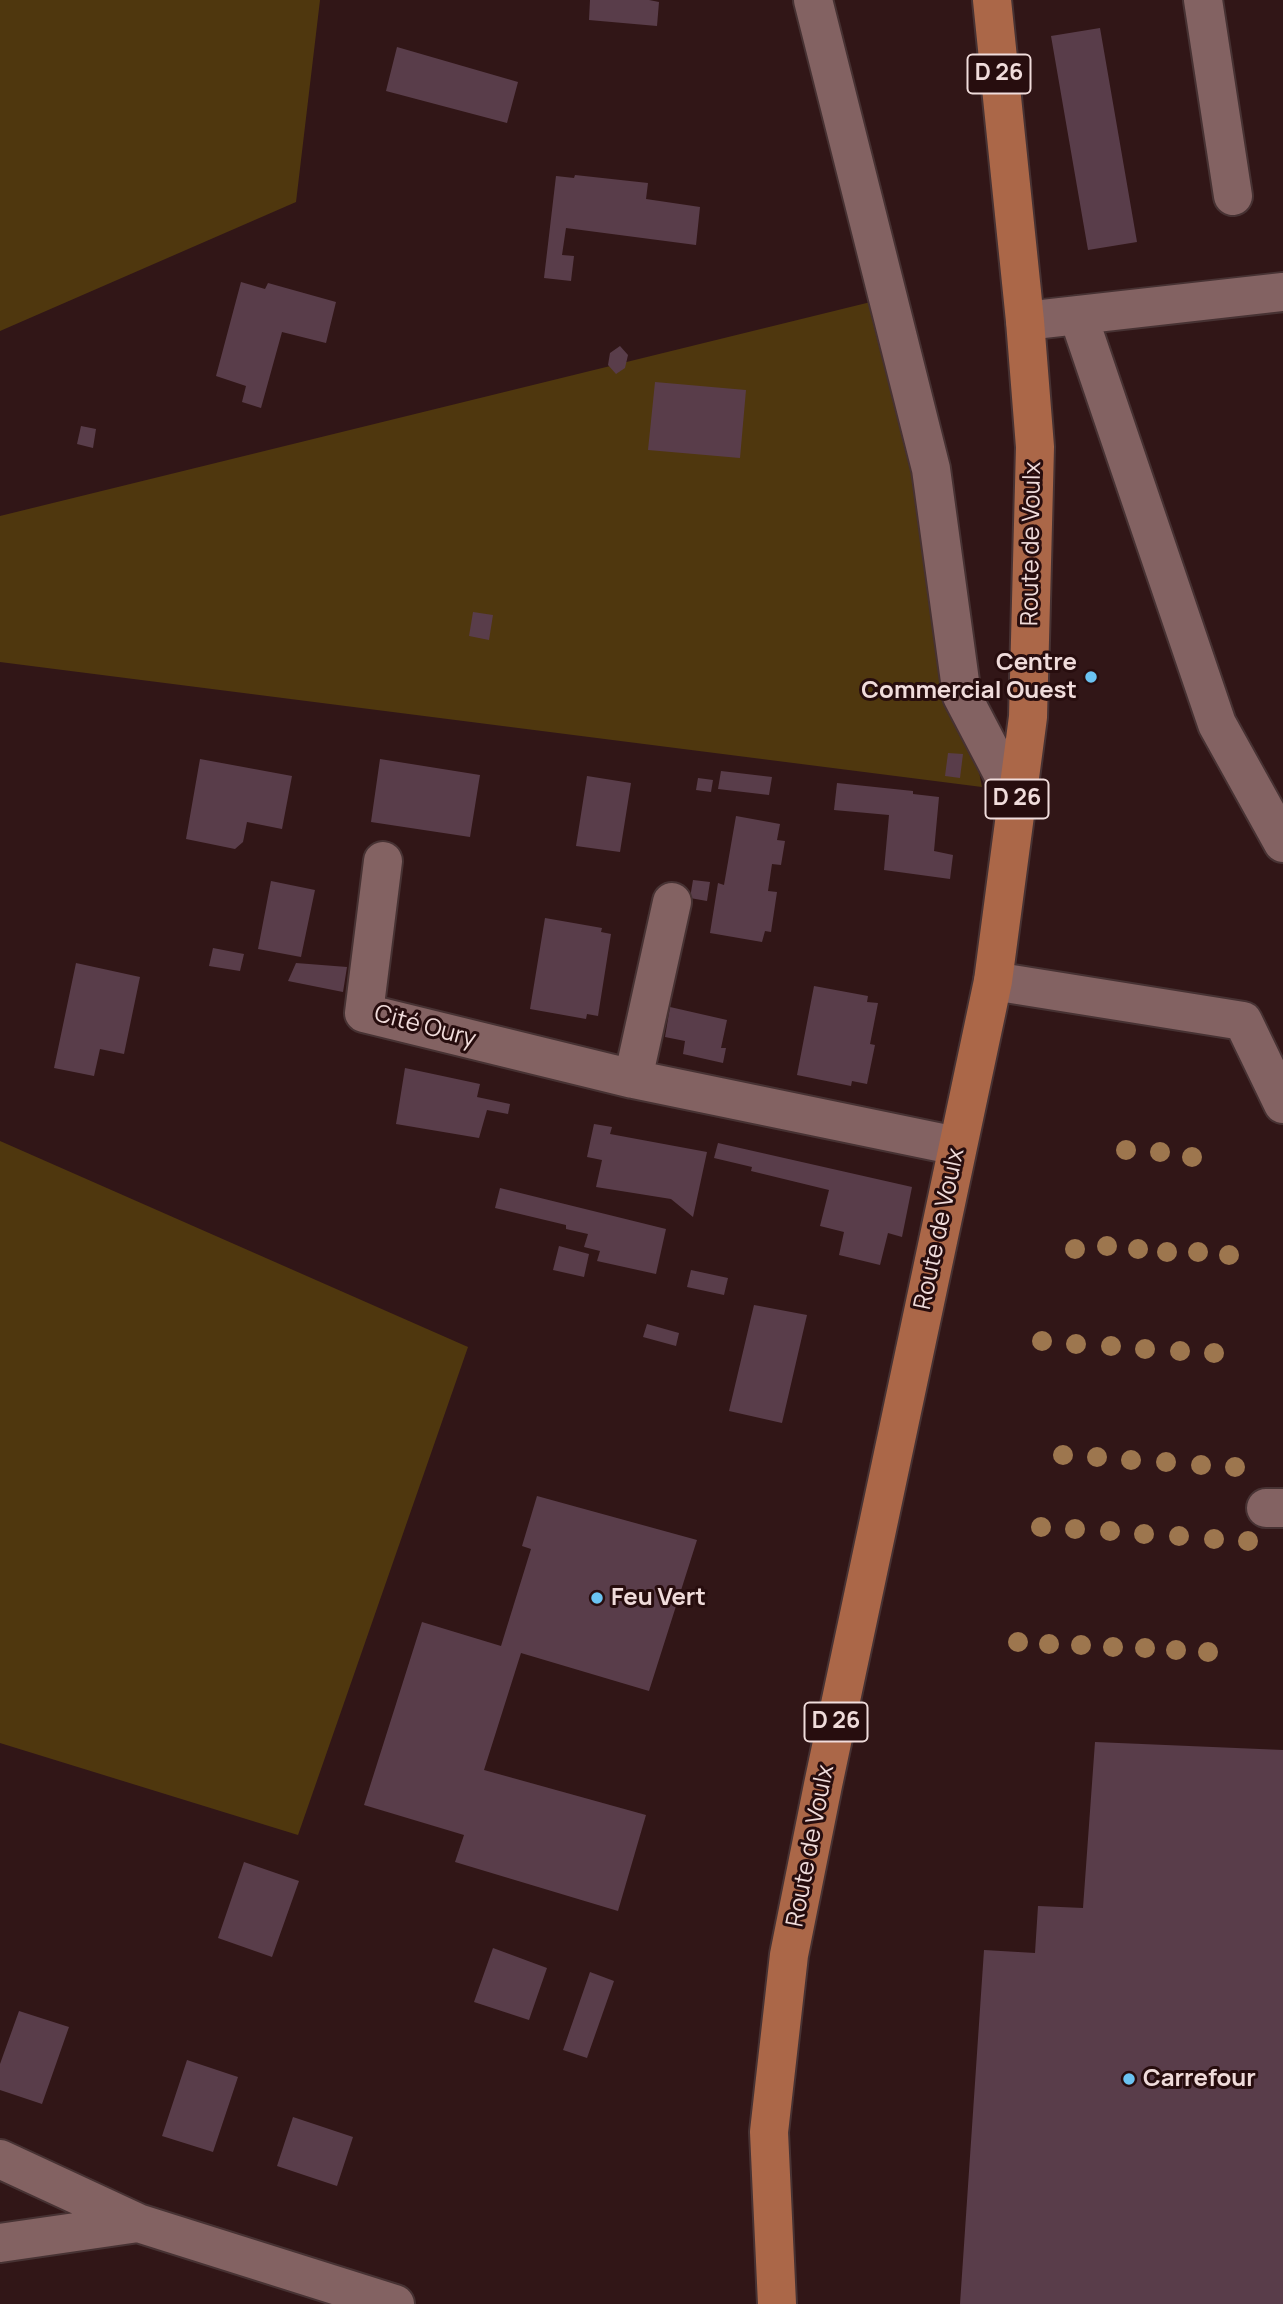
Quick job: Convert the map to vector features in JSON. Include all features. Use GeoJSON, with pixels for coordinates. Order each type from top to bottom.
{"type":"FeatureCollection","features":[{"type":"Feature","properties":{"kind":"main road","name":"Route de Voulx"},"geometry":{"type":"LineString","coordinates":[[777,2304],[769,2132],[789,1955],[993,981],[1028,717],[1035,447],[1025,321],[992,0]]}},
{"type":"Feature","properties":{"kind":"street"},"geometry":{"type":"LineString","coordinates":[[813,0],[931,468],[962,696],[1017,801]]}},
{"type":"Feature","properties":{"kind":"street"},"geometry":{"type":"LineString","coordinates":[[1203,0],[1233,197]]}},
{"type":"Feature","properties":{"kind":"street"},"geometry":{"type":"LineString","coordinates":[[1025,321],[1283,292]]}},
{"type":"Feature","properties":{"kind":"street"},"geometry":{"type":"LineString","coordinates":[[1078,315],[1217,724],[1283,843]]}},
{"type":"Feature","properties":{"kind":"street","name":"Cité Oury"},"geometry":{"type":"LineString","coordinates":[[383,861],[364,1013],[633,1079],[957,1146]]}},
{"type":"Feature","properties":{"kind":"street"},"geometry":{"type":"LineString","coordinates":[[633,1079],[672,902]]}},
{"type":"Feature","properties":{"kind":"street"},"geometry":{"type":"LineString","coordinates":[[993,981],[1243,1021],[1283,1104]]}},
{"type":"Feature","properties":{"kind":"street"},"geometry":{"type":"LineString","coordinates":[[0,2159],[138,2223],[395,2304]]}},
{"type":"Feature","properties":{"kind":"street"},"geometry":{"type":"LineString","coordinates":[[0,2244],[138,2223]]}},
{"type":"Feature","properties":{"kind":"shaded area"},"geometry":{"type":"Polygon","coordinates":[[[0,0],[320,0],[296,202],[0,331],[0,0]]]}},
{"type":"Feature","properties":{"kind":"shaded area"},"geometry":{"type":"Polygon","coordinates":[[[887,298],[982,787],[0,662],[0,516],[887,298]]]}},
{"type":"Feature","properties":{"kind":"shaded area"},"geometry":{"type":"Polygon","coordinates":[[[0,1141],[468,1347],[298,1835],[0,1743],[0,1141]]]}},
{"type":"Feature","properties":{"kind":"building"},"geometry":{"type":"Polygon","coordinates":[[[590,0],[659,2],[657,26],[589,20],[590,0]]]}},
{"type":"Feature","properties":{"kind":"building"},"geometry":{"type":"Polygon","coordinates":[[[1100,28],[1137,242],[1088,250],[1051,36],[1100,28]]]}},
{"type":"Feature","properties":{"kind":"building"},"geometry":{"type":"Polygon","coordinates":[[[397,47],[518,82],[507,123],[386,91],[397,47]]]}},
{"type":"Feature","properties":{"kind":"building"},"geometry":{"type":"Polygon","coordinates":[[[575,175],[648,183],[646,199],[700,207],[696,245],[566,228],[562,255],[574,256],[571,281],[544,278],[556,176],[574,178],[575,175]]]}},
{"type":"Feature","properties":{"kind":"building"},"geometry":{"type":"Polygon","coordinates":[[[241,282],[265,289],[268,283],[336,302],[326,343],[282,332],[261,408],[242,402],[246,386],[216,376],[241,282]]]}},
{"type":"Feature","properties":{"kind":"building"},"geometry":{"type":"Polygon","coordinates":[[[620,346],[628,355],[625,368],[616,374],[608,365],[610,353],[620,346]]]}},
{"type":"Feature","properties":{"kind":"building"},"geometry":{"type":"Polygon","coordinates":[[[655,382],[746,390],[740,458],[648,450],[655,382]]]}},
{"type":"Feature","properties":{"kind":"building"},"geometry":{"type":"Polygon","coordinates":[[[81,426],[96,429],[93,448],[77,444],[81,426]]]}},
{"type":"Feature","properties":{"kind":"building"},"geometry":{"type":"Polygon","coordinates":[[[473,612],[493,615],[489,640],[469,636],[473,612]]]}},
{"type":"Feature","properties":{"kind":"building"},"geometry":{"type":"Polygon","coordinates":[[[948,753],[963,754],[960,778],[945,776],[948,753]]]}},
{"type":"Feature","properties":{"kind":"building"},"geometry":{"type":"Polygon","coordinates":[[[200,759],[292,776],[282,829],[247,822],[243,842],[235,849],[186,839],[200,759]]]}},
{"type":"Feature","properties":{"kind":"building"},"geometry":{"type":"Polygon","coordinates":[[[380,759],[480,775],[470,837],[371,822],[380,759]]]}},
{"type":"Feature","properties":{"kind":"building"},"geometry":{"type":"Polygon","coordinates":[[[721,771],[772,777],[769,795],[718,789],[721,771]]]}},
{"type":"Feature","properties":{"kind":"building"},"geometry":{"type":"Polygon","coordinates":[[[587,776],[631,783],[620,852],[576,846],[587,776]]]}},
{"type":"Feature","properties":{"kind":"building"},"geometry":{"type":"Polygon","coordinates":[[[698,778],[713,780],[711,792],[696,790],[698,778]]]}},
{"type":"Feature","properties":{"kind":"building"},"geometry":{"type":"Polygon","coordinates":[[[837,783],[913,791],[913,794],[939,797],[934,851],[953,855],[950,879],[884,870],[889,815],[834,810],[837,783]]]}},
{"type":"Feature","properties":{"kind":"building"},"geometry":{"type":"Polygon","coordinates":[[[736,816],[780,824],[777,840],[785,841],[781,865],[772,864],[768,891],[777,892],[771,932],[765,931],[762,942],[710,933],[718,883],[724,885],[736,816]]]}},
{"type":"Feature","properties":{"kind":"building"},"geometry":{"type":"Polygon","coordinates":[[[693,880],[710,882],[707,901],[690,898],[693,880]]]}},
{"type":"Feature","properties":{"kind":"building"},"geometry":{"type":"Polygon","coordinates":[[[271,881],[315,890],[301,957],[258,949],[271,881]]]}},
{"type":"Feature","properties":{"kind":"building"},"geometry":{"type":"Polygon","coordinates":[[[545,918],[602,928],[601,932],[611,934],[598,1016],[587,1014],[586,1019],[530,1009],[545,918]]]}},
{"type":"Feature","properties":{"kind":"building"},"geometry":{"type":"Polygon","coordinates":[[[213,948],[244,954],[240,971],[209,966],[213,948]]]}},
{"type":"Feature","properties":{"kind":"building"},"geometry":{"type":"Polygon","coordinates":[[[76,963],[140,977],[124,1054],[100,1049],[94,1076],[54,1068],[76,963]]]}},
{"type":"Feature","properties":{"kind":"building"},"geometry":{"type":"Polygon","coordinates":[[[296,963],[347,967],[343,992],[288,981],[296,963]]]}},
{"type":"Feature","properties":{"kind":"building"},"geometry":{"type":"Polygon","coordinates":[[[814,986],[868,996],[867,1002],[878,1003],[870,1044],[875,1045],[867,1084],[852,1081],[851,1086],[797,1075],[814,986]]]}},
{"type":"Feature","properties":{"kind":"building"},"geometry":{"type":"Polygon","coordinates":[[[670,1007],[727,1020],[721,1048],[726,1048],[723,1063],[683,1054],[685,1041],[665,1037],[670,1007]]]}},
{"type":"Feature","properties":{"kind":"building"},"geometry":{"type":"Polygon","coordinates":[[[405,1068],[480,1084],[477,1097],[510,1104],[508,1114],[487,1110],[479,1138],[396,1124],[405,1068]]]}},
{"type":"Feature","properties":{"kind":"building"},"geometry":{"type":"Polygon","coordinates":[[[594,1124],[612,1127],[610,1134],[707,1152],[693,1217],[671,1199],[596,1187],[602,1160],[587,1157],[594,1124]]]}},
{"type":"Feature","properties":{"kind":"building"},"geometry":{"type":"Polygon","coordinates":[[[718,1143],[912,1187],[902,1237],[888,1233],[880,1265],[839,1255],[844,1232],[820,1226],[829,1190],[751,1171],[752,1167],[714,1158],[718,1143]]]}},
{"type":"Feature","properties":{"kind":"building"},"geometry":{"type":"Polygon","coordinates":[[[500,1188],[666,1229],[656,1274],[597,1261],[600,1251],[584,1247],[588,1234],[566,1229],[566,1225],[495,1208],[500,1188]]]}},
{"type":"Feature","properties":{"kind":"building"},"geometry":{"type":"Polygon","coordinates":[[[559,1246],[589,1254],[584,1277],[553,1270],[559,1246]]]}},
{"type":"Feature","properties":{"kind":"building"},"geometry":{"type":"Polygon","coordinates":[[[691,1270],[728,1278],[724,1295],[687,1287],[691,1270]]]}},
{"type":"Feature","properties":{"kind":"building"},"geometry":{"type":"Polygon","coordinates":[[[754,1305],[807,1315],[782,1423],[729,1411],[754,1305]]]}},
{"type":"Feature","properties":{"kind":"building"},"geometry":{"type":"Polygon","coordinates":[[[647,1324],[679,1333],[676,1346],[643,1337],[647,1324]]]}},
{"type":"Feature","properties":{"kind":"building"},"geometry":{"type":"Polygon","coordinates":[[[537,1496],[697,1540],[649,1691],[521,1653],[484,1770],[646,1815],[618,1911],[455,1862],[464,1835],[364,1805],[422,1622],[501,1646],[531,1549],[522,1546],[537,1496]]]}},
{"type":"Feature","properties":{"kind":"building","name":"Carrefour"},"geometry":{"type":"Polygon","coordinates":[[[1095,1742],[1283,1750],[1283,2304],[960,2304],[984,1950],[1035,1953],[1038,1906],[1083,1908],[1095,1742]]]}},
{"type":"Feature","properties":{"kind":"building"},"geometry":{"type":"Polygon","coordinates":[[[244,1862],[299,1881],[272,1957],[218,1938],[244,1862]]]}},
{"type":"Feature","properties":{"kind":"building"},"geometry":{"type":"Polygon","coordinates":[[[493,1948],[547,1968],[529,2020],[474,2002],[493,1948]]]}},
{"type":"Feature","properties":{"kind":"building"},"geometry":{"type":"Polygon","coordinates":[[[590,1972],[614,1981],[587,2058],[563,2050],[590,1972]]]}},
{"type":"Feature","properties":{"kind":"building"},"geometry":{"type":"Polygon","coordinates":[[[19,2011],[69,2027],[42,2104],[0,2090],[0,2064],[19,2011]]]}},
{"type":"Feature","properties":{"kind":"building"},"geometry":{"type":"Polygon","coordinates":[[[187,2060],[238,2077],[213,2152],[162,2136],[187,2060]]]}},
{"type":"Feature","properties":{"kind":"building"},"geometry":{"type":"Polygon","coordinates":[[[293,2117],[353,2137],[337,2186],[277,2166],[293,2117]]]}},
{"type":"Feature","properties":{"kind":"place","name":"Centre Commercial Ouest"},"geometry":{"type":"Point","coordinates":[1091,677]}},
{"type":"Feature","properties":{"kind":"place","name":"Feu Vert"},"geometry":{"type":"Point","coordinates":[597,1598]}},
{"type":"Feature","properties":{"kind":"place","name":"Carrefour"},"geometry":{"type":"Point","coordinates":[1129,2079]}}]}
